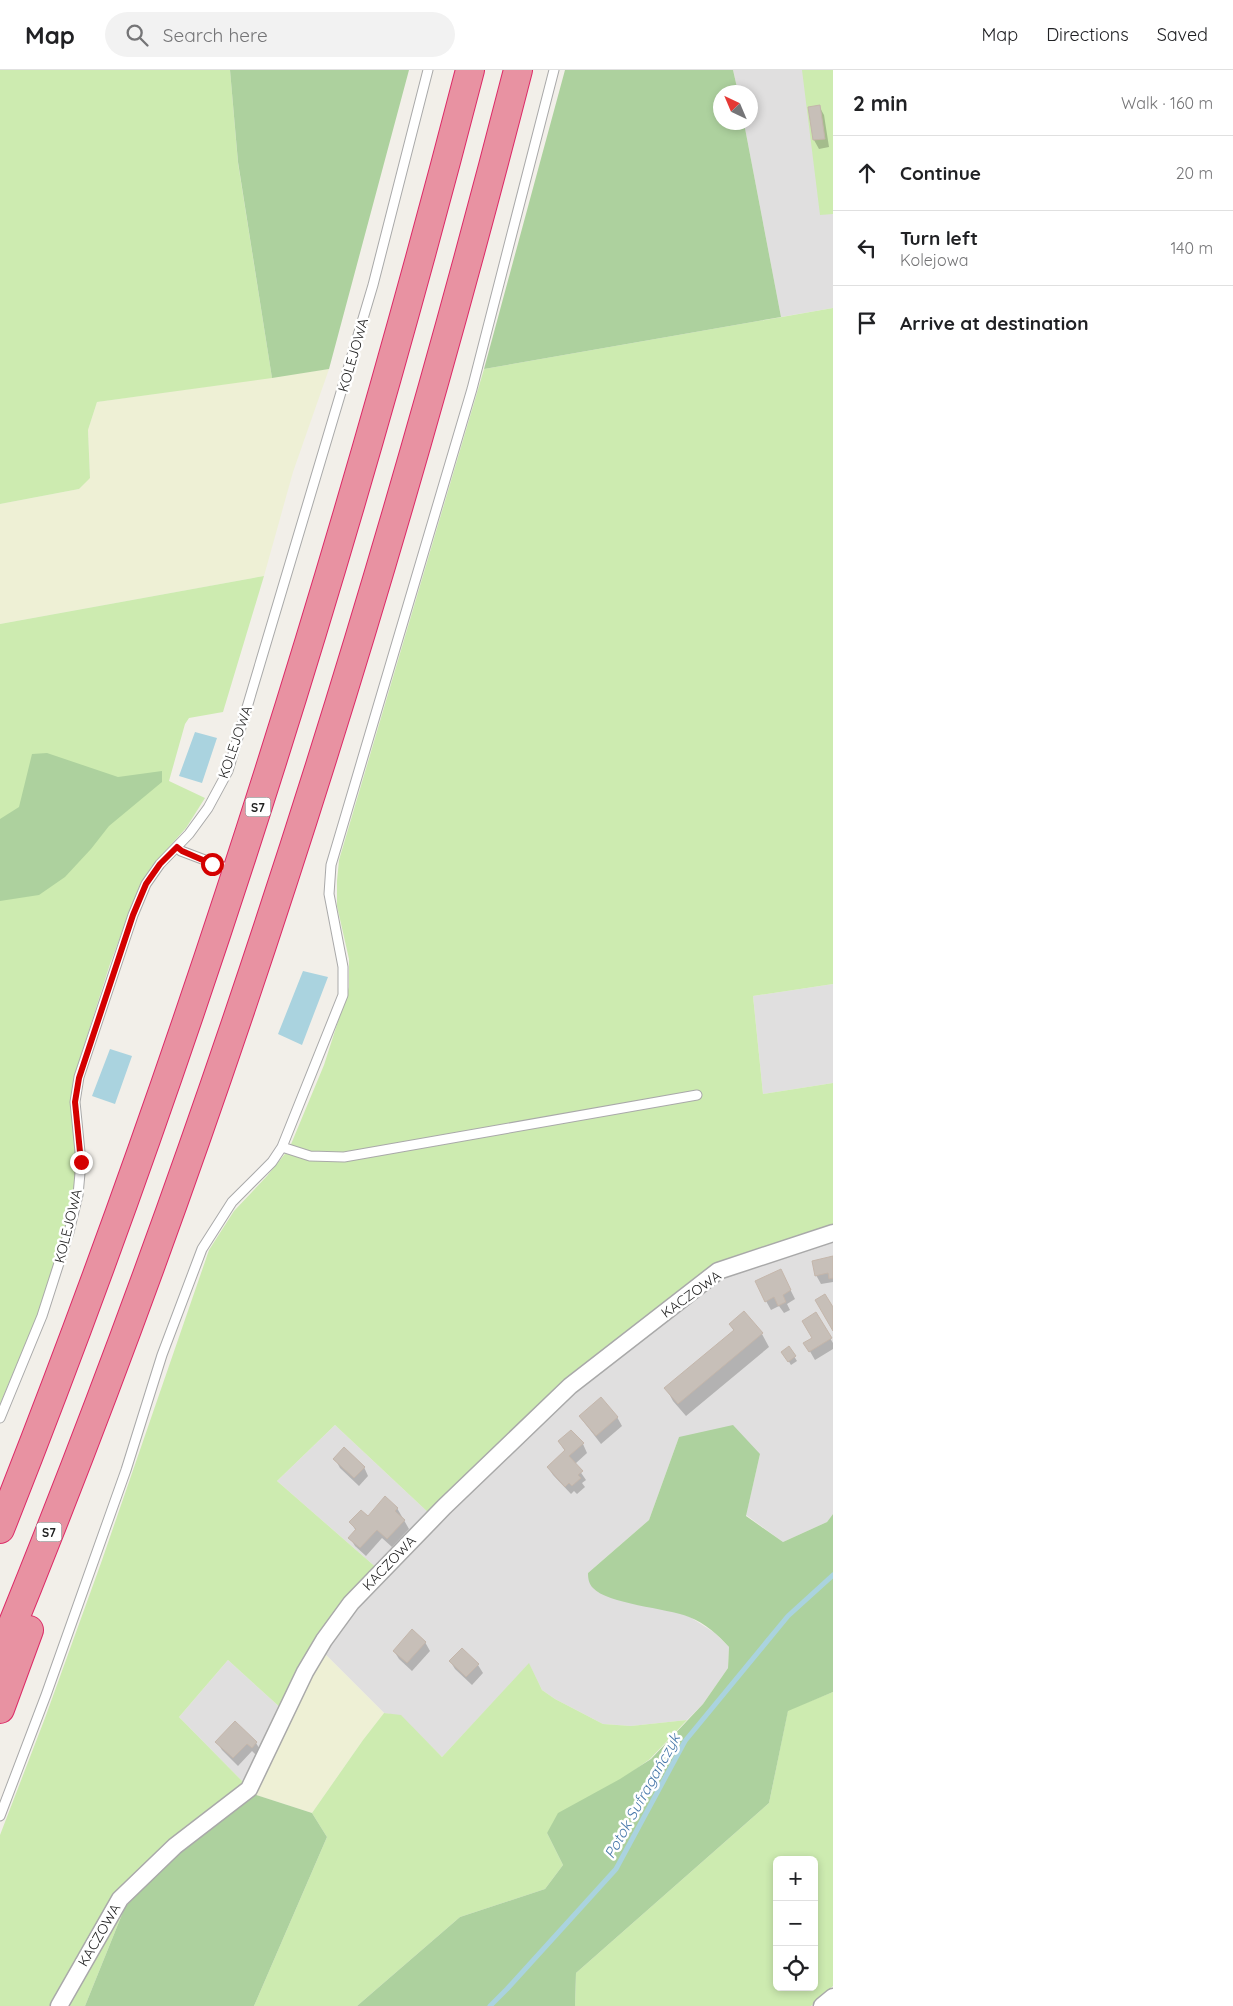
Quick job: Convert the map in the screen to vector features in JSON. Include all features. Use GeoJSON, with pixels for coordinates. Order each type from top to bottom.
{"type":"FeatureCollection","features":[{"type":"Feature","properties":{"kind":"highway","name":"S7"},"geometry":{"type":"LineString","coordinates":[[0,1529],[115,1226],[237,872],[307,651],[379,410],[470,70]]}},
{"type":"Feature","properties":{"kind":"highway","name":"S7"},"geometry":{"type":"LineString","coordinates":[[0,1655],[96,1409],[157,1244],[228,1046],[318,773],[431,394],[518,70]]}},
{"type":"Feature","properties":{"kind":"highway"},"geometry":{"type":"LineString","coordinates":[[0,1709],[62,1540],[96,1409]]}},
{"type":"Feature","properties":{"kind":"street","name":"KACZOWA"},"geometry":{"type":"LineString","coordinates":[[59,2006],[120,1900],[175,1846],[249,1788],[305,1672],[324,1640],[351,1603],[470,1481],[570,1386],[718,1271],[833,1233]]}},
{"type":"Feature","properties":{"kind":"street"},"geometry":{"type":"LineString","coordinates":[[822,2006],[833,1997]]}},
{"type":"Feature","properties":{"kind":"lane","name":"KOLEJOWA"},"geometry":{"type":"LineString","coordinates":[[0,1418],[42,1316],[69,1232],[78,1195],[81,1162],[75,1102],[79,1078],[133,915],[146,884],[160,864],[189,834],[208,808],[228,771],[370,294],[428,70]]}},
{"type":"Feature","properties":{"kind":"lane"},"geometry":{"type":"LineString","coordinates":[[0,1816],[46,1695],[126,1470],[162,1356],[202,1249],[232,1202],[272,1162],[282,1147],[342,995],[343,966],[328,894],[331,865],[472,389],[554,70]]}},
{"type":"Feature","properties":{"kind":"lane"},"geometry":{"type":"LineString","coordinates":[[177,847],[182,851],[237,872]]}},
{"type":"Feature","properties":{"kind":"lane"},"geometry":{"type":"LineString","coordinates":[[282,1147],[310,1156],[344,1156],[697,1095]]}},
{"type":"Feature","properties":{"kind":"shaded area"},"geometry":{"type":"Polygon","coordinates":[[[733,70],[833,70],[833,308],[781,317],[745,130],[758,130],[758,85],[736,85],[733,70]]]}},
{"type":"Feature","properties":{"kind":"shaded area"},"geometry":{"type":"Polygon","coordinates":[[[833,984],[833,1083],[763,1094],[753,996],[833,984]]]}},
{"type":"Feature","properties":{"kind":"shaded area"},"geometry":{"type":"Polygon","coordinates":[[[833,1239],[833,1514],[827,1522],[783,1542],[746,1515],[760,1454],[679,1437],[649,1520],[588,1573],[690,1617],[715,1633],[729,1647],[728,1668],[703,1704],[687,1720],[631,1726],[603,1724],[555,1699],[542,1690],[529,1664],[442,1757],[401,1716],[384,1713],[323,1652],[393,1564],[574,1391],[722,1278],[833,1239]]]}},
{"type":"Feature","properties":{"kind":"shaded area"},"geometry":{"type":"Polygon","coordinates":[[[335,1425],[432,1516],[379,1570],[277,1481],[335,1425]]]}},
{"type":"Feature","properties":{"kind":"shaded area"},"geometry":{"type":"Polygon","coordinates":[[[228,1660],[283,1710],[246,1785],[179,1717],[228,1660]]]}},
{"type":"Feature","properties":{"kind":"green space"},"geometry":{"type":"Polygon","coordinates":[[[0,70],[230,70],[238,163],[272,378],[97,402],[88,430],[90,478],[79,489],[0,504],[0,70]]]}},
{"type":"Feature","properties":{"kind":"green space"},"geometry":{"type":"Polygon","coordinates":[[[230,70],[409,70],[329,369],[272,378],[238,162],[230,70]]]}},
{"type":"Feature","properties":{"kind":"green space"},"geometry":{"type":"Polygon","coordinates":[[[565,70],[733,70],[736,85],[713,85],[713,130],[745,130],[781,317],[484,369],[565,70]]]}},
{"type":"Feature","properties":{"kind":"green space"},"geometry":{"type":"Polygon","coordinates":[[[802,70],[833,70],[833,214],[820,215],[802,70]]]}},
{"type":"Feature","properties":{"kind":"green space"},"geometry":{"type":"Polygon","coordinates":[[[833,308],[833,984],[753,996],[763,1094],[833,1083],[833,1228],[717,1266],[432,1516],[335,1425],[277,1481],[379,1570],[283,1710],[228,1660],[179,1717],[246,1785],[115,1895],[53,2006],[0,2006],[0,1835],[101,1563],[209,1250],[234,1211],[289,1149],[324,1065],[349,987],[349,959],[337,906],[339,860],[484,369],[833,308]]]}},
{"type":"Feature","properties":{"kind":"green space"},"geometry":{"type":"Polygon","coordinates":[[[329,369],[293,472],[264,576],[0,624],[0,504],[79,489],[90,477],[88,430],[97,402],[329,369]]]}},
{"type":"Feature","properties":{"kind":"green space"},"geometry":{"type":"Polygon","coordinates":[[[264,576],[223,712],[189,718],[185,724],[169,781],[205,798],[186,828],[151,867],[135,897],[110,964],[74,1077],[71,1105],[76,1158],[75,1188],[63,1240],[37,1316],[0,1404],[0,624],[264,576]]]}},
{"type":"Feature","properties":{"kind":"green space"},"geometry":{"type":"Polygon","coordinates":[[[47,753],[118,777],[162,771],[162,782],[109,826],[65,877],[39,895],[0,901],[0,819],[19,807],[32,754],[47,753]]]}},
{"type":"Feature","properties":{"kind":"green space"},"geometry":{"type":"Polygon","coordinates":[[[733,1425],[760,1454],[746,1516],[783,1542],[827,1522],[833,1514],[833,1692],[788,1711],[769,1803],[576,1973],[575,2006],[357,2006],[460,1917],[545,1889],[563,1865],[547,1833],[558,1813],[620,1779],[651,1759],[703,1704],[728,1668],[729,1647],[706,1626],[679,1614],[611,1598],[593,1588],[588,1573],[649,1520],[679,1437],[733,1425]]]}},
{"type":"Feature","properties":{"kind":"green space"},"geometry":{"type":"Polygon","coordinates":[[[323,1652],[384,1713],[312,1813],[250,1793],[323,1652]]]}},
{"type":"Feature","properties":{"kind":"green space"},"geometry":{"type":"Polygon","coordinates":[[[529,1663],[542,1690],[555,1699],[603,1724],[631,1726],[687,1720],[650,1759],[547,1833],[563,1865],[545,1889],[460,1917],[357,2006],[254,2006],[327,1837],[312,1813],[384,1713],[401,1715],[442,1757],[529,1663]]]}},
{"type":"Feature","properties":{"kind":"green space"},"geometry":{"type":"Polygon","coordinates":[[[833,1692],[833,1986],[811,2006],[575,2006],[576,1973],[769,1803],[788,1710],[833,1692]]]}},
{"type":"Feature","properties":{"kind":"green space"},"geometry":{"type":"Polygon","coordinates":[[[250,1793],[312,1813],[327,1837],[254,2006],[85,2006],[125,1907],[179,1851],[250,1793]]]}},
{"type":"Feature","properties":{"kind":"green space"},"geometry":{"type":"Polygon","coordinates":[[[125,1907],[85,2006],[68,2006],[125,1907]]]}},
{"type":"Feature","properties":{"kind":"water"},"geometry":{"type":"Polygon","coordinates":[[[195,732],[217,738],[202,783],[179,776],[195,732]]]}},
{"type":"Feature","properties":{"kind":"water"},"geometry":{"type":"Polygon","coordinates":[[[303,971],[328,977],[302,1045],[278,1034],[303,971]]]}},
{"type":"Feature","properties":{"kind":"water"},"geometry":{"type":"Polygon","coordinates":[[[110,1049],[132,1056],[115,1104],[92,1096],[110,1049]]]}},
{"type":"Feature","properties":{"kind":"building"},"geometry":{"type":"Polygon","coordinates":[[[820,105],[825,139],[813,140],[808,107],[820,105]]]}},
{"type":"Feature","properties":{"kind":"building"},"geometry":{"type":"Polygon","coordinates":[[[833,1256],[833,1278],[829,1279],[828,1273],[815,1276],[812,1261],[833,1256]]]}},
{"type":"Feature","properties":{"kind":"building"},"geometry":{"type":"Polygon","coordinates":[[[781,1269],[791,1290],[783,1295],[786,1302],[778,1306],[774,1297],[765,1302],[755,1281],[781,1269]]]}},
{"type":"Feature","properties":{"kind":"building"},"geometry":{"type":"Polygon","coordinates":[[[825,1294],[833,1307],[833,1331],[815,1300],[825,1294]]]}},
{"type":"Feature","properties":{"kind":"building"},"geometry":{"type":"Polygon","coordinates":[[[744,1311],[763,1333],[678,1404],[664,1388],[734,1330],[729,1324],[744,1311]]]}},
{"type":"Feature","properties":{"kind":"building"},"geometry":{"type":"Polygon","coordinates":[[[816,1312],[832,1338],[809,1352],[803,1343],[812,1338],[802,1321],[816,1312]]]}},
{"type":"Feature","properties":{"kind":"building"},"geometry":{"type":"Polygon","coordinates":[[[789,1346],[796,1356],[788,1362],[781,1352],[789,1346]]]}},
{"type":"Feature","properties":{"kind":"building"},"geometry":{"type":"Polygon","coordinates":[[[601,1397],[618,1417],[596,1436],[579,1416],[601,1397]]]}},
{"type":"Feature","properties":{"kind":"building"},"geometry":{"type":"Polygon","coordinates":[[[571,1430],[584,1443],[569,1456],[583,1471],[578,1475],[581,1478],[572,1486],[569,1483],[565,1487],[547,1467],[565,1450],[558,1441],[571,1430]]]}},
{"type":"Feature","properties":{"kind":"building"},"geometry":{"type":"Polygon","coordinates":[[[344,1447],[365,1467],[354,1478],[333,1459],[344,1447]]]}},
{"type":"Feature","properties":{"kind":"building"},"geometry":{"type":"Polygon","coordinates":[[[385,1496],[398,1508],[395,1511],[405,1520],[387,1539],[377,1530],[360,1548],[348,1538],[356,1529],[349,1522],[361,1510],[368,1516],[385,1496]]]}},
{"type":"Feature","properties":{"kind":"building"},"geometry":{"type":"Polygon","coordinates":[[[412,1629],[426,1642],[407,1663],[393,1651],[412,1629]]]}},
{"type":"Feature","properties":{"kind":"building"},"geometry":{"type":"Polygon","coordinates":[[[462,1648],[479,1664],[466,1677],[449,1661],[462,1648]]]}},
{"type":"Feature","properties":{"kind":"building"},"geometry":{"type":"Polygon","coordinates":[[[235,1721],[257,1742],[252,1748],[247,1744],[233,1758],[215,1742],[235,1721]]]}},
{"type":"Feature","properties":{"kind":"waterway","name":"Potok Sufragańczyk"},"geometry":{"type":"LineString","coordinates":[[490,2006],[616,1869],[685,1741],[788,1616],[833,1575]]}},
{"type":"Feature","properties":{"kind":"route"},"geometry":{"type":"LineString","coordinates":[[81,1162],[75,1102],[79,1078],[133,915],[146,884],[160,864],[177,847],[212,864]]}}]}
